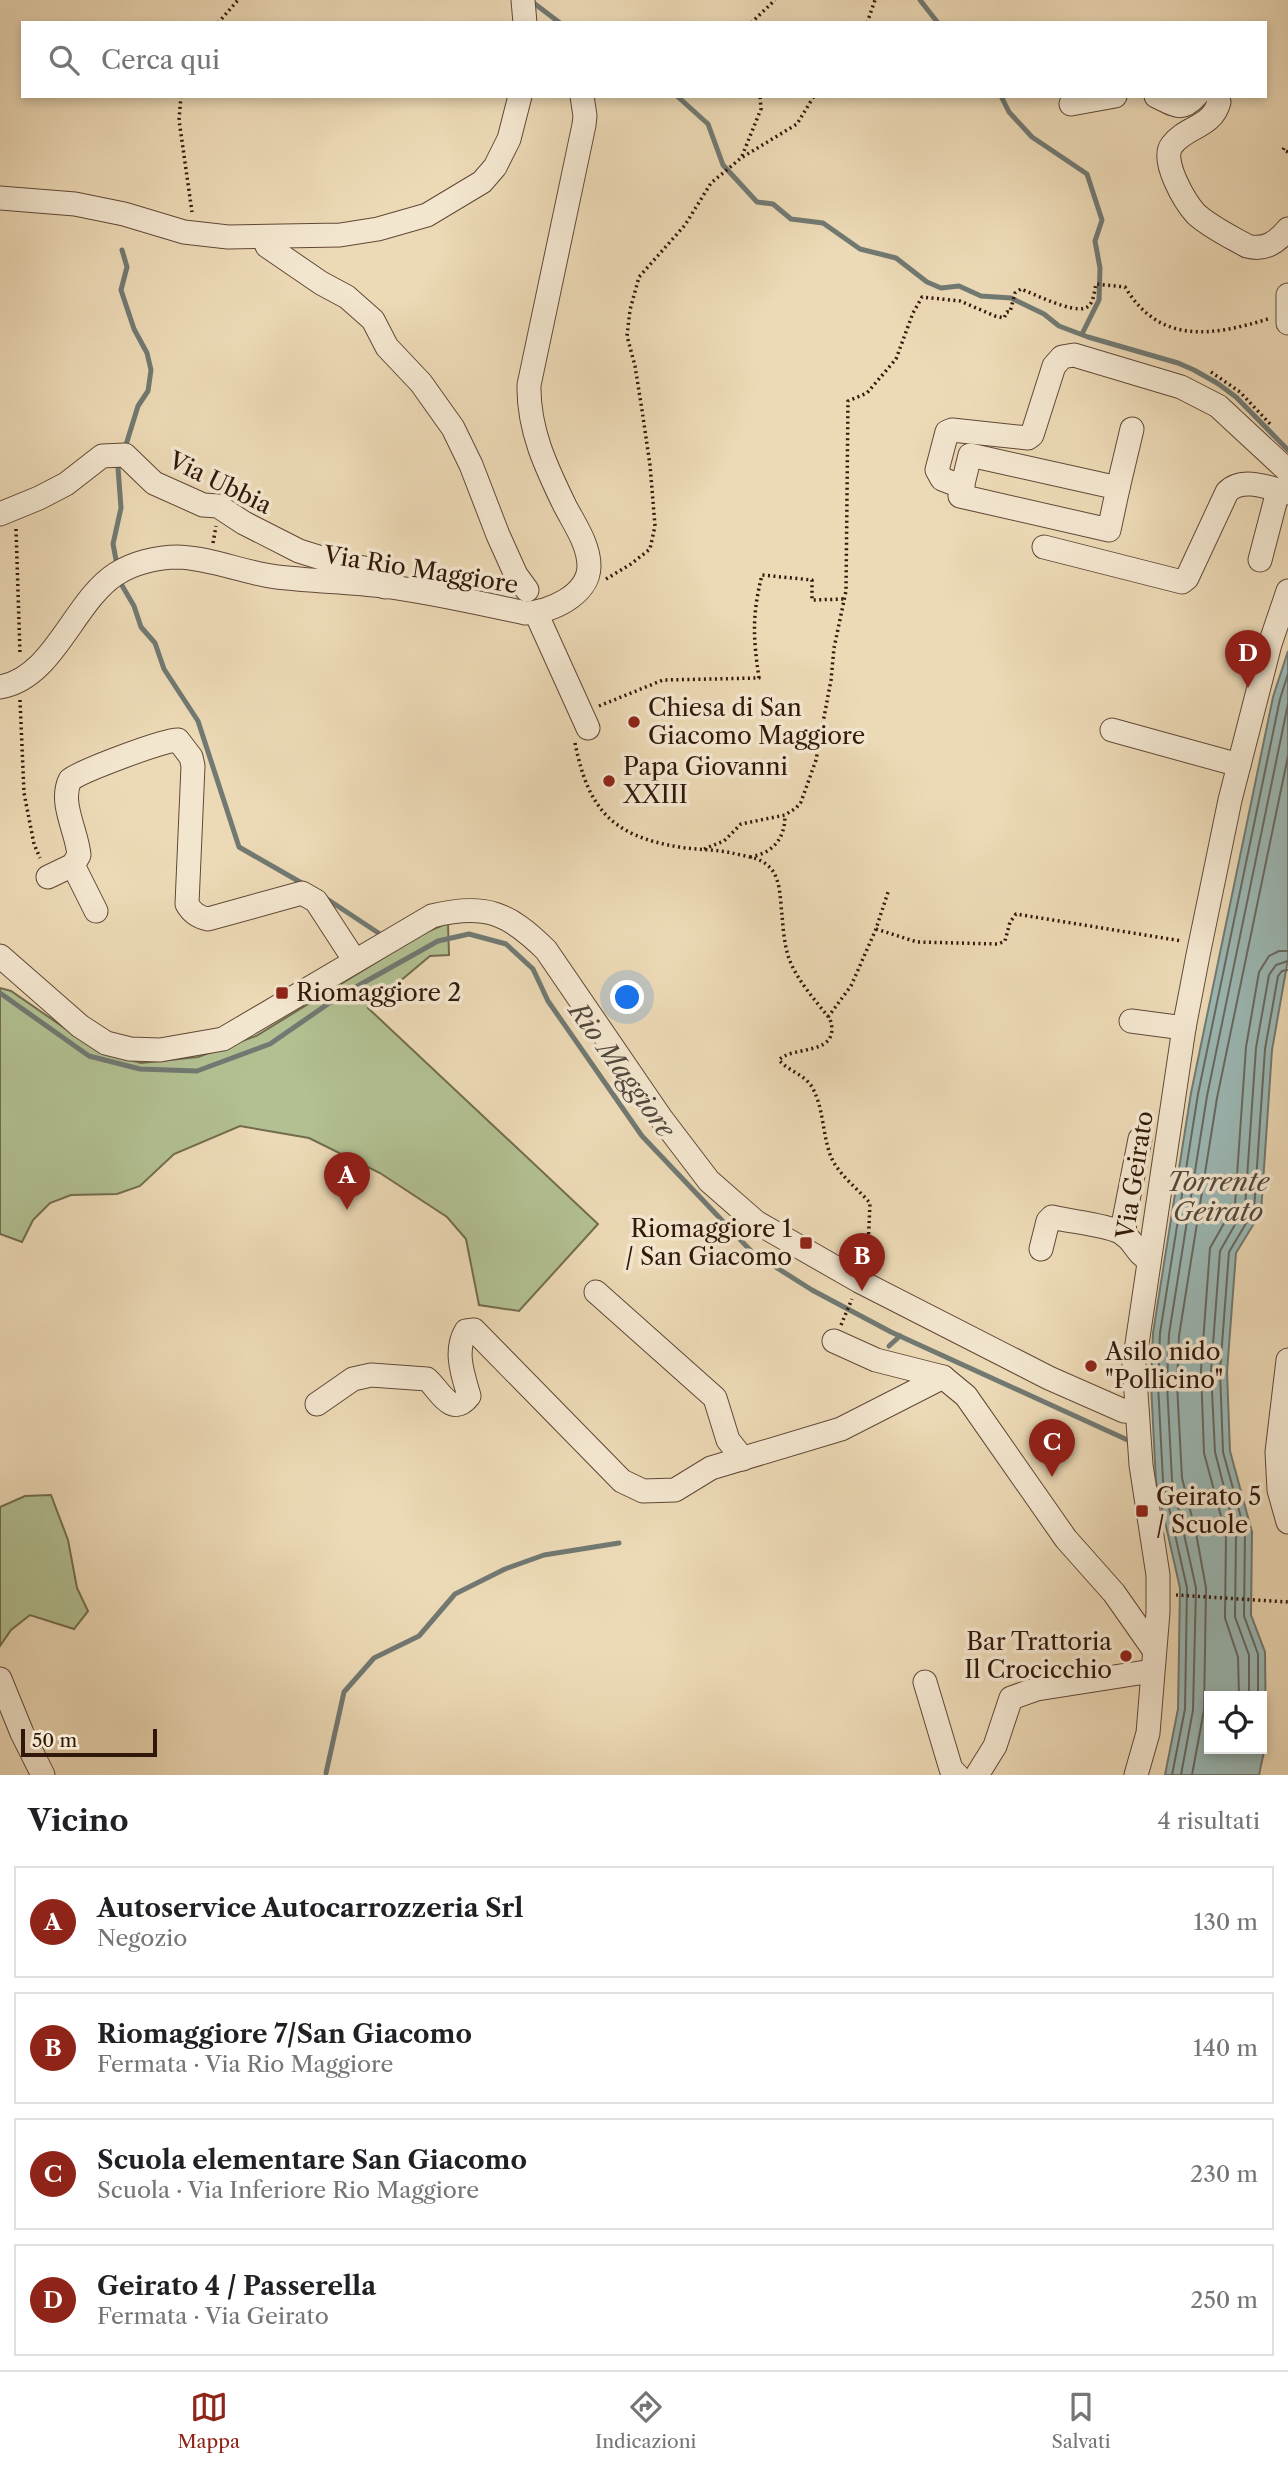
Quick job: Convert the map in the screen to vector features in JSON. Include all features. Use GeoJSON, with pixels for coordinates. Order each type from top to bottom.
{"type":"FeatureCollection","features":[{"type":"Feature","properties":{"kind":"street"},"geometry":{"type":"LineString","coordinates":[[523,0],[525,21]]}},
{"type":"Feature","properties":{"kind":"street"},"geometry":{"type":"LineString","coordinates":[[0,198],[75,204],[201,235],[340,235],[378,229],[427,215],[482,182],[495,167],[509,139],[519,98]]}},
{"type":"Feature","properties":{"kind":"street","name":"Via Rio Maggiore"},"geometry":{"type":"LineString","coordinates":[[9,684],[43,662],[98,589],[111,566],[185,558],[274,576],[385,587],[536,613],[559,604],[572,595],[584,582],[589,565],[583,541],[548,472],[528,409],[529,385],[584,125],[582,98]]}},
{"type":"Feature","properties":{"kind":"street"},"geometry":{"type":"LineString","coordinates":[[1071,104],[1104,98]]}},
{"type":"Feature","properties":{"kind":"street"},"geometry":{"type":"LineString","coordinates":[[1161,98],[1182,107],[1188,106],[1194,98]]}},
{"type":"Feature","properties":{"kind":"street"},"geometry":{"type":"LineString","coordinates":[[1218,98],[1219,102],[1213,117],[1173,142],[1169,149],[1176,181],[1197,215],[1247,246],[1255,248],[1274,243],[1288,229]]}},
{"type":"Feature","properties":{"kind":"street"},"geometry":{"type":"LineString","coordinates":[[264,237],[267,246],[321,283],[347,297],[373,320],[387,347],[434,400],[459,440],[516,575],[527,590]]}},
{"type":"Feature","properties":{"kind":"street"},"geometry":{"type":"LineString","coordinates":[[1288,295],[1288,323]]}},
{"type":"Feature","properties":{"kind":"street"},"geometry":{"type":"LineString","coordinates":[[963,487],[948,483],[937,470],[947,432],[952,430],[1028,438],[1054,366],[1062,357],[1074,355],[1181,387],[1218,406],[1285,485]]}},
{"type":"Feature","properties":{"kind":"street"},"geometry":{"type":"LineString","coordinates":[[1118,488],[970,455],[960,496],[1109,530],[1132,429]]}},
{"type":"Feature","properties":{"kind":"street","name":"Via Ubbia"},"geometry":{"type":"LineString","coordinates":[[6,512],[66,484],[102,456],[125,456],[154,483],[203,505],[218,506],[243,523],[299,551],[373,572],[385,587]]}},
{"type":"Feature","properties":{"kind":"street"},"geometry":{"type":"LineString","coordinates":[[1044,547],[1182,582],[1187,578],[1227,492],[1233,485],[1285,485]]}},
{"type":"Feature","properties":{"kind":"street"},"geometry":{"type":"LineString","coordinates":[[1259,560],[1285,485]]}},
{"type":"Feature","properties":{"kind":"street","name":"Via Geirato"},"geometry":{"type":"LineString","coordinates":[[1136,1775],[1148,1733],[1158,1612],[1158,1575],[1141,1465],[1134,1364],[1184,1028],[1239,765],[1270,643],[1288,591]]}},
{"type":"Feature","properties":{"kind":"street"},"geometry":{"type":"LineString","coordinates":[[536,613],[581,726]]}},
{"type":"Feature","properties":{"kind":"street"},"geometry":{"type":"LineString","coordinates":[[1112,730],[1239,765]]}},
{"type":"Feature","properties":{"kind":"street"},"geometry":{"type":"LineString","coordinates":[[96,911],[58,872],[77,860],[79,851],[67,804],[66,787],[70,780],[173,739],[178,740],[191,757],[193,766],[187,904],[190,909],[201,918],[208,919],[302,894],[308,895],[316,901],[355,961]]}},
{"type":"Feature","properties":{"kind":"street"},"geometry":{"type":"LineString","coordinates":[[0,956],[80,1026],[106,1043],[130,1049],[160,1050],[223,1039],[432,916],[470,909],[486,910],[533,937],[546,950],[661,1118],[709,1181],[756,1222],[859,1282],[1049,1378],[1137,1417]]}},
{"type":"Feature","properties":{"kind":"street"},"geometry":{"type":"LineString","coordinates":[[1131,1021],[1184,1028]]}},
{"type":"Feature","properties":{"kind":"street"},"geometry":{"type":"LineString","coordinates":[[1125,1236],[1124,1220],[1140,1139]]}},
{"type":"Feature","properties":{"kind":"street"},"geometry":{"type":"LineString","coordinates":[[1041,1248],[1048,1221],[1052,1217],[1119,1232],[1143,1257],[1149,1259]]}},
{"type":"Feature","properties":{"kind":"street"},"geometry":{"type":"LineString","coordinates":[[596,1292],[715,1398],[728,1440],[743,1459]]}},
{"type":"Feature","properties":{"kind":"street"},"geometry":{"type":"LineString","coordinates":[[317,1404],[354,1379],[371,1375],[427,1379],[446,1402],[464,1402],[469,1396],[461,1370],[460,1341],[466,1331],[474,1330],[622,1481],[643,1491],[676,1490],[711,1468],[841,1429],[943,1377]]}},
{"type":"Feature","properties":{"kind":"street"},"geometry":{"type":"LineString","coordinates":[[837,1334],[876,1360],[943,1377],[966,1396],[1066,1539],[1114,1593],[1153,1661],[1037,1689],[1011,1698],[995,1746],[977,1775]]}},
{"type":"Feature","properties":{"kind":"street"},"geometry":{"type":"LineString","coordinates":[[1288,1360],[1277,1470],[1288,1522]]}},
{"type":"Feature","properties":{"kind":"street"},"geometry":{"type":"LineString","coordinates":[[0,1679],[43,1775]]}},
{"type":"Feature","properties":{"kind":"street"},"geometry":{"type":"LineString","coordinates":[[925,1682],[951,1769],[957,1775]]}},
{"type":"Feature","properties":{"kind":"path"},"geometry":{"type":"LineString","coordinates":[[220,21],[239,0]]}},
{"type":"Feature","properties":{"kind":"path"},"geometry":{"type":"LineString","coordinates":[[753,21],[775,0]]}},
{"type":"Feature","properties":{"kind":"path"},"geometry":{"type":"LineString","coordinates":[[868,21],[875,0]]}},
{"type":"Feature","properties":{"kind":"path"},"geometry":{"type":"LineString","coordinates":[[181,98],[179,120],[193,214]]}},
{"type":"Feature","properties":{"kind":"path"},"geometry":{"type":"LineString","coordinates":[[741,158],[761,109],[760,98]]}},
{"type":"Feature","properties":{"kind":"path"},"geometry":{"type":"LineString","coordinates":[[602,581],[650,549],[655,526],[642,410],[627,336],[630,310],[639,277],[685,225],[711,183],[741,158],[797,124],[813,98]]}},
{"type":"Feature","properties":{"kind":"path"},"geometry":{"type":"LineString","coordinates":[[1284,148],[1288,152]]}},
{"type":"Feature","properties":{"kind":"path"},"geometry":{"type":"LineString","coordinates":[[704,849],[724,841],[746,822],[785,815],[801,802],[816,760],[831,680],[834,648],[845,599],[848,401],[867,393],[896,359],[913,313],[922,297],[960,301],[1004,318],[1010,309],[1014,293],[1021,289],[1082,309],[1091,302],[1096,284],[1106,284],[1125,287],[1133,300],[1154,319],[1198,334],[1233,330],[1287,314]]}},
{"type":"Feature","properties":{"kind":"path"},"geometry":{"type":"LineString","coordinates":[[1211,372],[1240,392],[1279,433]]}},
{"type":"Feature","properties":{"kind":"path"},"geometry":{"type":"LineString","coordinates":[[210,562],[218,506]]}},
{"type":"Feature","properties":{"kind":"path"},"geometry":{"type":"LineString","coordinates":[[6,512],[18,544],[21,650],[9,684],[24,793],[37,854],[58,872]]}},
{"type":"Feature","properties":{"kind":"path"},"geometry":{"type":"LineString","coordinates":[[845,599],[812,600],[812,580],[762,575],[755,602],[753,635],[759,678],[663,680],[581,726],[581,767],[600,810],[614,822],[642,838],[677,847],[704,849],[747,858],[763,862],[773,870],[791,963],[828,1017],[832,1029],[823,1044],[809,1051],[783,1055],[779,1060],[798,1072],[811,1085],[820,1108],[831,1156],[839,1170],[870,1203],[868,1257]]}},
{"type":"Feature","properties":{"kind":"path"},"geometry":{"type":"LineString","coordinates":[[747,858],[763,855],[774,847],[781,836],[785,815]]}},
{"type":"Feature","properties":{"kind":"path"},"geometry":{"type":"LineString","coordinates":[[828,1017],[851,986],[890,889]]}},
{"type":"Feature","properties":{"kind":"path"},"geometry":{"type":"LineString","coordinates":[[876,929],[917,942],[998,944],[1005,941],[1010,922],[1016,914],[1201,944]]}},
{"type":"Feature","properties":{"kind":"path"},"geometry":{"type":"LineString","coordinates":[[837,1334],[854,1294]]}},
{"type":"Feature","properties":{"kind":"path"},"geometry":{"type":"LineString","coordinates":[[1176,1595],[1288,1602]]}},
{"type":"Feature","properties":{"kind":"green space"},"geometry":{"type":"Polygon","coordinates":[[[448,923],[449,955],[430,956],[368,1008],[598,1224],[519,1311],[479,1305],[466,1239],[447,1217],[380,1173],[309,1138],[240,1126],[174,1154],[140,1186],[117,1194],[71,1195],[50,1203],[33,1220],[22,1242],[0,1234],[0,988],[11,991],[98,1051],[141,1063],[198,1057],[256,1036],[424,933],[448,923]]]}},
{"type":"Feature","properties":{"kind":"green space"},"geometry":{"type":"Polygon","coordinates":[[[51,1495],[68,1540],[77,1588],[88,1611],[74,1629],[30,1615],[11,1630],[0,1646],[0,1507],[25,1496],[51,1495]]]}},
{"type":"Feature","properties":{"kind":"water","name":"Torrente Geirato"},"geometry":{"type":"Polygon","coordinates":[[[1288,651],[1288,959],[1272,1050],[1261,1212],[1236,1253],[1227,1372],[1230,1451],[1252,1532],[1251,1615],[1265,1652],[1265,1691],[1204,1691],[1204,1754],[1263,1754],[1259,1775],[1165,1775],[1178,1709],[1180,1588],[1156,1482],[1151,1384],[1153,1333],[1191,1093],[1273,697],[1288,651]]]}},
{"type":"Feature","properties":{"kind":"waterway"},"geometry":{"type":"LineString","coordinates":[[920,0],[936,21]]}},
{"type":"Feature","properties":{"kind":"waterway"},"geometry":{"type":"LineString","coordinates":[[535,4],[557,21]]}},
{"type":"Feature","properties":{"kind":"waterway"},"geometry":{"type":"LineString","coordinates":[[679,98],[708,124],[723,165],[757,202],[773,204],[791,219],[823,223],[860,249],[896,258],[927,282],[941,288],[959,286],[981,296],[1011,298],[1044,314],[1059,326],[1194,370],[1236,397],[1288,450]]}},
{"type":"Feature","properties":{"kind":"waterway"},"geometry":{"type":"LineString","coordinates":[[1002,98],[1009,112],[1032,137],[1087,174],[1102,220],[1095,241],[1100,268],[1099,300],[1082,334]]}},
{"type":"Feature","properties":{"kind":"waterway"},"geometry":{"type":"LineString","coordinates":[[122,250],[127,267],[121,290],[134,329],[147,353],[151,370],[148,391],[138,406],[125,448]]}},
{"type":"Feature","properties":{"kind":"waterway"},"geometry":{"type":"LineString","coordinates":[[117,565],[113,544],[121,508],[118,468],[121,461]]}},
{"type":"Feature","properties":{"kind":"waterway"},"geometry":{"type":"LineString","coordinates":[[120,582],[134,606],[141,627],[155,643],[164,669],[198,721],[239,847],[307,886]]}},
{"type":"Feature","properties":{"kind":"waterway"},"geometry":{"type":"LineString","coordinates":[[324,897],[383,936]]}},
{"type":"Feature","properties":{"kind":"waterway","name":"Rio Maggiore"},"geometry":{"type":"LineString","coordinates":[[0,993],[89,1056],[140,1069],[197,1071],[270,1044],[338,997],[438,941],[469,934],[506,944],[533,969],[548,1001],[642,1136],[752,1252],[812,1290],[891,1332],[1132,1442]]}},
{"type":"Feature","properties":{"kind":"waterway"},"geometry":{"type":"LineString","coordinates":[[889,1346],[900,1336]]}},
{"type":"Feature","properties":{"kind":"waterway"},"geometry":{"type":"LineString","coordinates":[[326,1773],[344,1692],[374,1658],[419,1636],[455,1594],[505,1569],[544,1555],[619,1543]]}},
{"type":"Feature","properties":{"kind":"place","name":"Geirato 4 / Passerella"},"geometry":{"type":"Point","coordinates":[1248,688]}},
{"type":"Feature","properties":{"kind":"place","name":"Chiesa di San Giacomo Maggiore"},"geometry":{"type":"Point","coordinates":[634,722]}},
{"type":"Feature","properties":{"kind":"place","name":"Papa Giovanni XXIII"},"geometry":{"type":"Point","coordinates":[609,781]}},
{"type":"Feature","properties":{"kind":"place","name":"Riomaggiore 2"},"geometry":{"type":"Point","coordinates":[282,993]}},
{"type":"Feature","properties":{"kind":"place","name":"Autoservice Autocarrozzeria Srl"},"geometry":{"type":"Point","coordinates":[347,1210]}},
{"type":"Feature","properties":{"kind":"place","name":"Riomaggiore 1 / San Giacomo"},"geometry":{"type":"Point","coordinates":[806,1243]}},
{"type":"Feature","properties":{"kind":"place","name":"Riomaggiore 7/San Giacomo"},"geometry":{"type":"Point","coordinates":[862,1291]}},
{"type":"Feature","properties":{"kind":"place","name":"Asilo nido \"Pollicino\""},"geometry":{"type":"Point","coordinates":[1091,1366]}},
{"type":"Feature","properties":{"kind":"place","name":"Scuola elementare San Giacomo"},"geometry":{"type":"Point","coordinates":[1052,1477]}},
{"type":"Feature","properties":{"kind":"place","name":"Geirato 5 / Scuole"},"geometry":{"type":"Point","coordinates":[1142,1511]}},
{"type":"Feature","properties":{"kind":"place","name":"Bar Trattoria Il Crocicchio"},"geometry":{"type":"Point","coordinates":[1126,1656]}}]}
